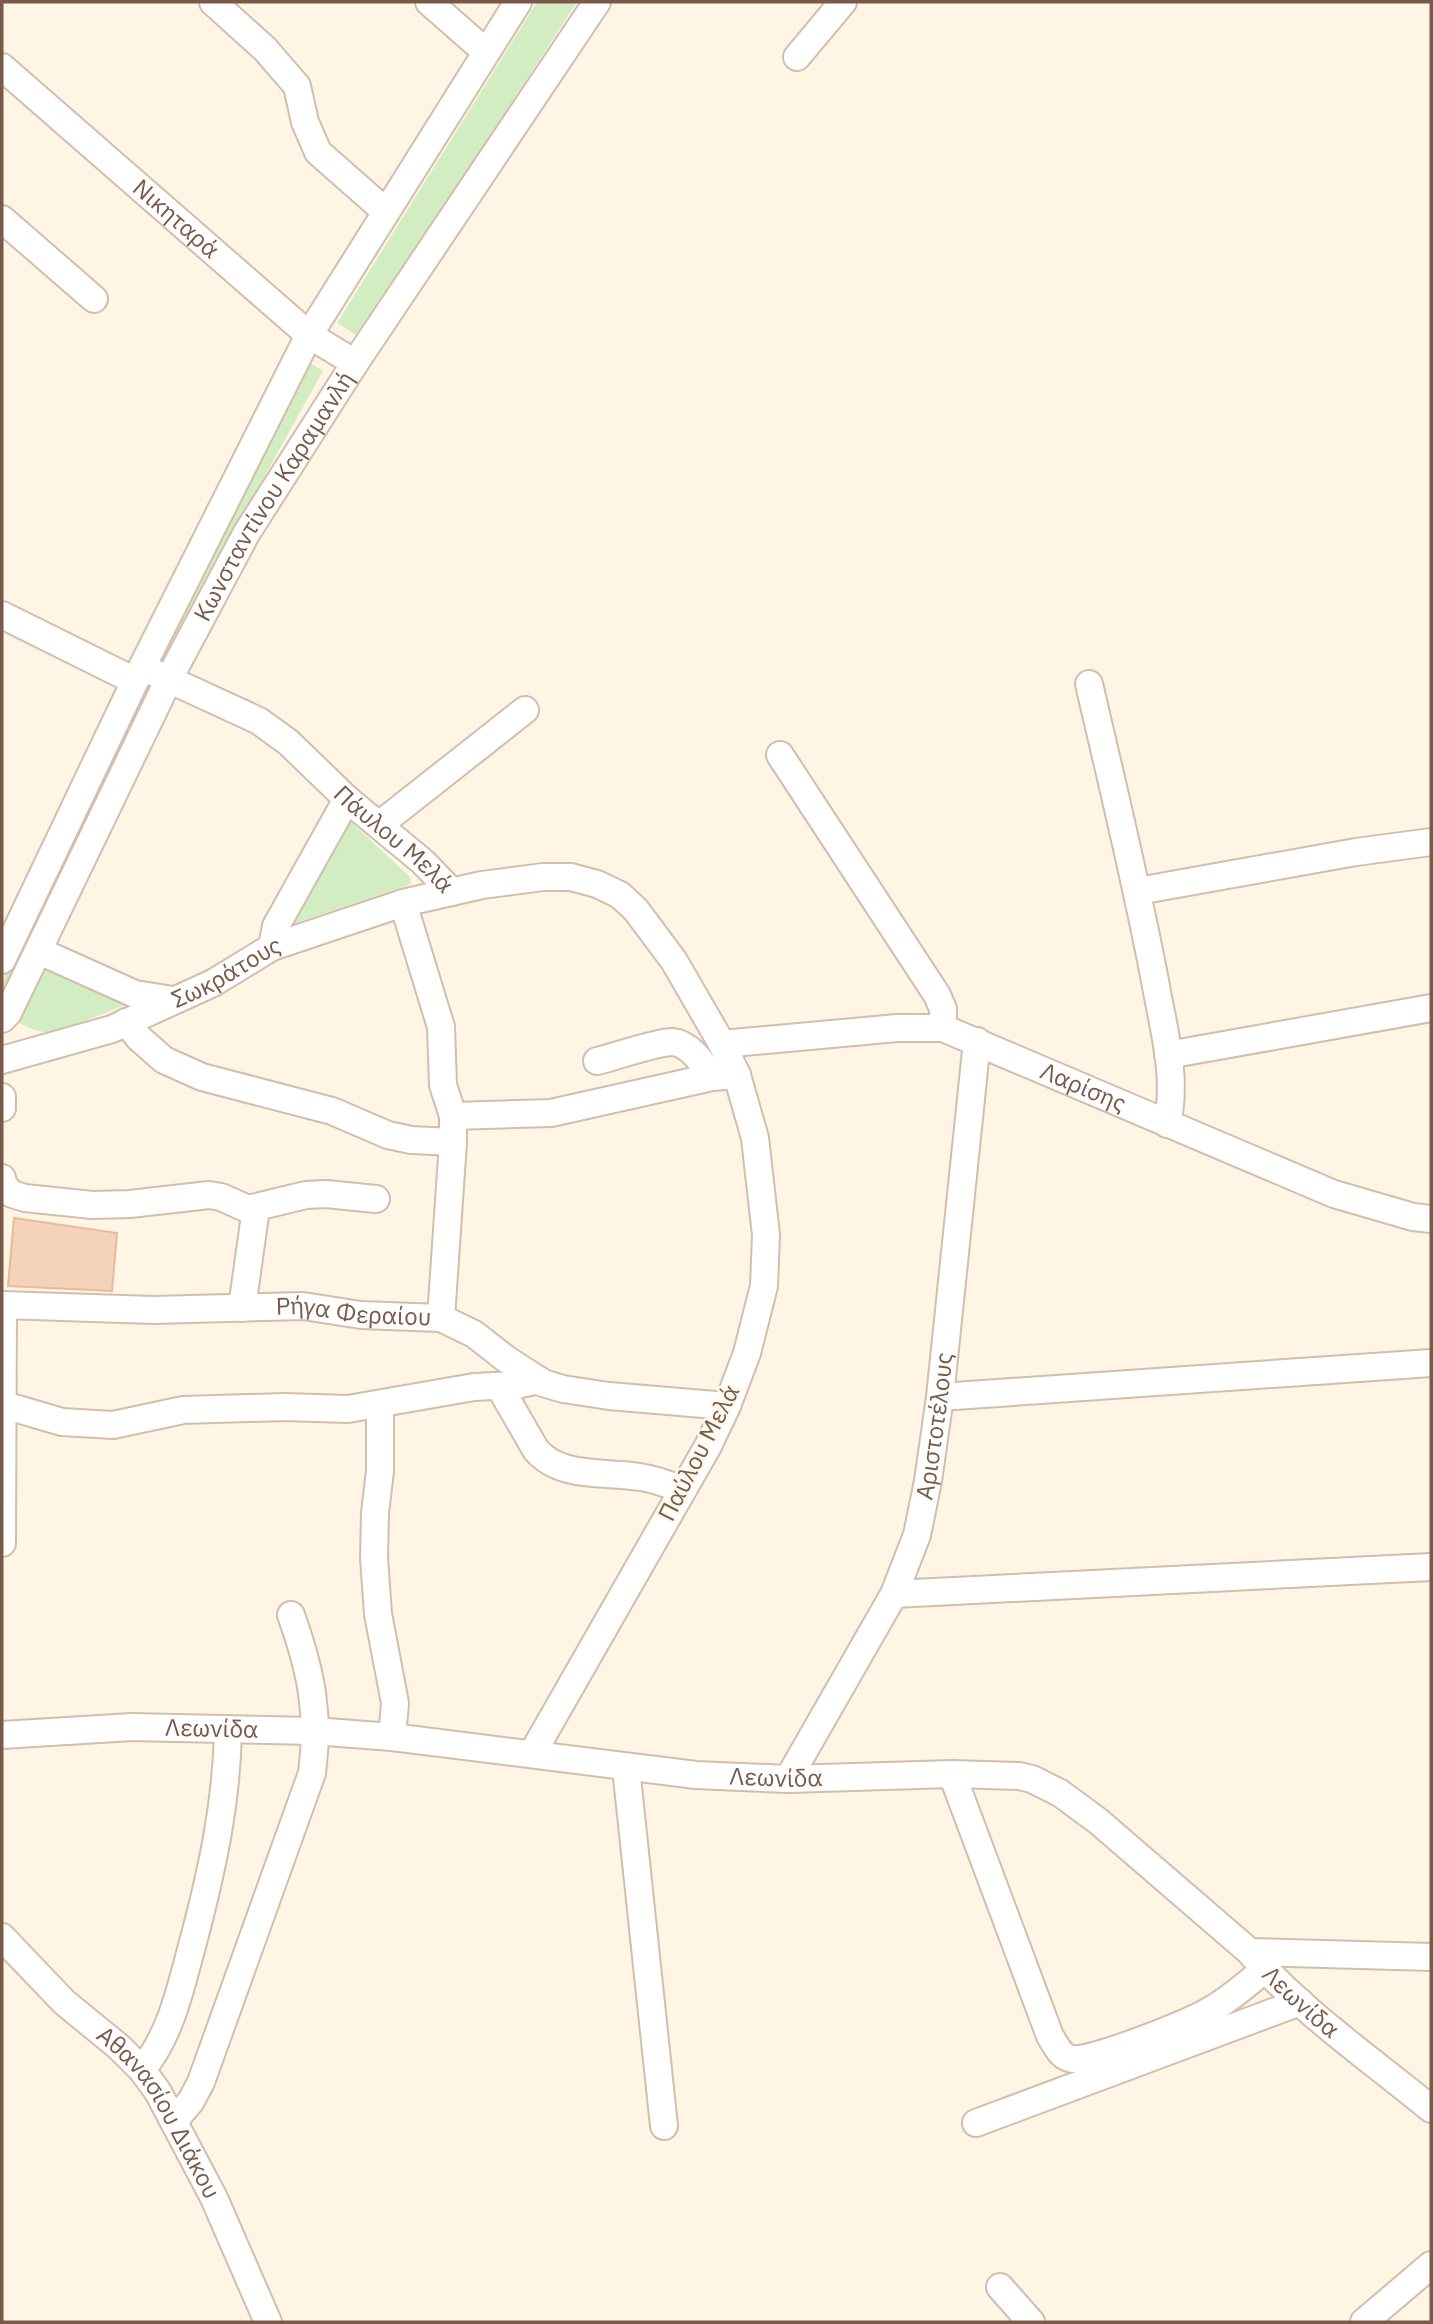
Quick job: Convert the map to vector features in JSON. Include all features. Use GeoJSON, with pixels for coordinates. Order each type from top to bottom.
{"type":"FeatureCollection","features":[{"type":"Feature","properties":{"kind":"street"},"geometry":{"type":"LineString","coordinates":[[213,2],[265,49],[297,86],[304,122],[318,152],[385,211]]}},
{"type":"Feature","properties":{"kind":"street"},"geometry":{"type":"LineString","coordinates":[[429,2],[486,52]]}},
{"type":"Feature","properties":{"kind":"street","name":"Κωνσταντίνου Καραμανλή"},"geometry":{"type":"LineString","coordinates":[[2,960],[139,674],[309,335],[518,2]]}},
{"type":"Feature","properties":{"kind":"street","name":"Κωνσταντίνου Καραμανλή"},"geometry":{"type":"LineString","coordinates":[[2,1019],[8,1013],[39,951],[169,679],[246,534],[355,363],[597,2]]}},
{"type":"Feature","properties":{"kind":"street"},"geometry":{"type":"LineString","coordinates":[[797,57],[843,2]]}},
{"type":"Feature","properties":{"kind":"street","name":"Νικηταρά"},"geometry":{"type":"LineString","coordinates":[[2,67],[309,335],[355,363]]}},
{"type":"Feature","properties":{"kind":"street"},"geometry":{"type":"LineString","coordinates":[[2,219],[94,299]]}},
{"type":"Feature","properties":{"kind":"street","name":"Πάυλου Μελά"},"geometry":{"type":"LineString","coordinates":[[2,615],[139,674],[169,679],[259,721],[288,742],[347,799],[452,892],[512,880],[571,877],[597,884],[620,895],[636,910],[674,961],[722,1044]]}},
{"type":"Feature","properties":{"kind":"street"},"geometry":{"type":"LineString","coordinates":[[1089,684],[1138,891],[1168,1055],[1171,1096],[1167,1124]]}},
{"type":"Feature","properties":{"kind":"street"},"geometry":{"type":"LineString","coordinates":[[379,825],[525,710]]}},
{"type":"Feature","properties":{"kind":"street"},"geometry":{"type":"LineString","coordinates":[[780,755],[937,995],[943,1009],[943,1028]]}},
{"type":"Feature","properties":{"kind":"street"},"geometry":{"type":"LineString","coordinates":[[271,947],[276,926],[285,907],[347,799]]}},
{"type":"Feature","properties":{"kind":"street"},"geometry":{"type":"LineString","coordinates":[[1138,891],[1356,852],[1431,842]]}},
{"type":"Feature","properties":{"kind":"street","name":"Σωκράτους"},"geometry":{"type":"LineString","coordinates":[[2,1060],[112,1029],[213,983],[271,947],[403,903],[452,892]]}},
{"type":"Feature","properties":{"kind":"street"},"geometry":{"type":"LineString","coordinates":[[403,903],[441,1027],[443,1085],[453,1129],[441,1318]]}},
{"type":"Feature","properties":{"kind":"street"},"geometry":{"type":"LineString","coordinates":[[39,951],[135,994],[173,1000]]}},
{"type":"Feature","properties":{"kind":"street"},"geometry":{"type":"LineString","coordinates":[[1168,1055],[1431,1008]]}},
{"type":"Feature","properties":{"kind":"street"},"geometry":{"type":"LineString","coordinates":[[126,1022],[138,1038],[164,1060],[202,1077],[332,1111],[388,1135],[411,1140],[453,1129],[551,1113],[724,1076]]}},
{"type":"Feature","properties":{"kind":"street","name":"Λαρίσης"},"geometry":{"type":"LineString","coordinates":[[722,1044],[897,1028],[943,1028],[1334,1194],[1413,1217],[1431,1219]]}},
{"type":"Feature","properties":{"kind":"street","name":"Αριστοτέλους"},"geometry":{"type":"LineString","coordinates":[[788,1779],[894,1594],[909,1560],[923,1510],[940,1397],[977,1041]]}},
{"type":"Feature","properties":{"kind":"street"},"geometry":{"type":"LineString","coordinates":[[597,1061],[672,1042],[689,1050],[724,1076]]}},
{"type":"Feature","properties":{"kind":"street","name":"Παύλου Μελά"},"geometry":{"type":"LineString","coordinates":[[533,1754],[708,1446],[747,1353],[764,1286],[766,1235],[755,1138],[724,1076],[722,1044]]}},
{"type":"Feature","properties":{"kind":"street"},"geometry":{"type":"LineString","coordinates":[[2,1097],[2,1108]]}},
{"type":"Feature","properties":{"kind":"street"},"geometry":{"type":"LineString","coordinates":[[2,1178],[4,1186],[12,1194],[25,1198],[108,1206],[209,1195],[248,1209],[306,1195],[326,1194],[376,1199]]}},
{"type":"Feature","properties":{"kind":"street"},"geometry":{"type":"LineString","coordinates":[[242,1308],[256,1208]]}},
{"type":"Feature","properties":{"kind":"street"},"geometry":{"type":"LineString","coordinates":[[2,1543],[3,1305]]}},
{"type":"Feature","properties":{"kind":"street","name":"Ρήγα Φεραίου"},"geometry":{"type":"LineString","coordinates":[[3,1305],[153,1310],[303,1307],[361,1315],[441,1318],[474,1334],[538,1380],[563,1389],[609,1396],[727,1406]]}},
{"type":"Feature","properties":{"kind":"street"},"geometry":{"type":"LineString","coordinates":[[940,1397],[1431,1363]]}},
{"type":"Feature","properties":{"kind":"street"},"geometry":{"type":"LineString","coordinates":[[4,1405],[62,1422],[113,1425],[183,1410],[284,1407],[348,1409],[408,1397],[474,1387],[516,1385],[538,1380]]}},
{"type":"Feature","properties":{"kind":"street"},"geometry":{"type":"LineString","coordinates":[[499,1386],[544,1459],[578,1471],[641,1477],[682,1490]]}},
{"type":"Feature","properties":{"kind":"street"},"geometry":{"type":"LineString","coordinates":[[380,1404],[380,1471],[374,1558],[378,1614],[395,1703],[392,1737]]}},
{"type":"Feature","properties":{"kind":"street"},"geometry":{"type":"LineString","coordinates":[[894,1594],[1431,1567]]}},
{"type":"Feature","properties":{"kind":"street"},"geometry":{"type":"LineString","coordinates":[[174,2121],[191,2101],[201,2082],[312,1773],[314,1731],[311,1676],[291,1615]]}},
{"type":"Feature","properties":{"kind":"street","name":"Λεωνίδα"},"geometry":{"type":"LineString","coordinates":[[2,1735],[132,1727],[314,1731],[392,1737],[696,1775],[788,1779],[952,1774],[1019,1776],[1032,1779],[1060,1793],[1098,1821],[1300,2001],[1431,2109]]}},
{"type":"Feature","properties":{"kind":"street"},"geometry":{"type":"LineString","coordinates":[[142,2070],[157,2052],[166,2035],[194,1940],[220,1826],[226,1780],[228,1729]]}},
{"type":"Feature","properties":{"kind":"street"},"geometry":{"type":"LineString","coordinates":[[626,1768],[664,2126]]}},
{"type":"Feature","properties":{"kind":"street"},"geometry":{"type":"LineString","coordinates":[[952,1774],[1050,2036],[1062,2054],[1069,2059],[1081,2059],[1108,2052],[1208,2012],[1257,1961],[1431,1957]]}},
{"type":"Feature","properties":{"kind":"street","name":"Αθανασίου Διάκου"},"geometry":{"type":"LineString","coordinates":[[2,1937],[64,2002],[119,2047],[142,2070],[174,2121],[214,2198],[268,2322]]}},
{"type":"Feature","properties":{"kind":"street"},"geometry":{"type":"LineString","coordinates":[[976,2123],[1300,2001]]}},
{"type":"Feature","properties":{"kind":"street"},"geometry":{"type":"LineString","coordinates":[[1364,2322],[1431,2265]]}},
{"type":"Feature","properties":{"kind":"street"},"geometry":{"type":"LineString","coordinates":[[1000,2287],[1031,2322]]}},
{"type":"Feature","properties":{"kind":"green space"},"geometry":{"type":"Polygon","coordinates":[[[537,2],[577,2],[359,337],[337,323],[537,2]]]}},
{"type":"Feature","properties":{"kind":"green space"},"geometry":{"type":"Polygon","coordinates":[[[307,361],[323,371],[161,663],[156,660],[307,361]]]}},
{"type":"Feature","properties":{"kind":"green space"},"geometry":{"type":"Polygon","coordinates":[[[149,691],[154,694],[2,995],[2,982],[149,691]]]}},
{"type":"Feature","properties":{"kind":"green space"},"geometry":{"type":"Polygon","coordinates":[[[347,818],[410,877],[411,884],[289,925],[347,818]]]}},
{"type":"Feature","properties":{"kind":"green space"},"geometry":{"type":"Polygon","coordinates":[[[47,964],[135,1001],[60,1031],[44,1032],[30,1028],[20,1023],[19,1019],[47,964]]]}},
{"type":"Feature","properties":{"kind":"building"},"geometry":{"type":"Polygon","coordinates":[[[14,1218],[117,1233],[112,1291],[8,1286],[14,1218]]]}}]}
